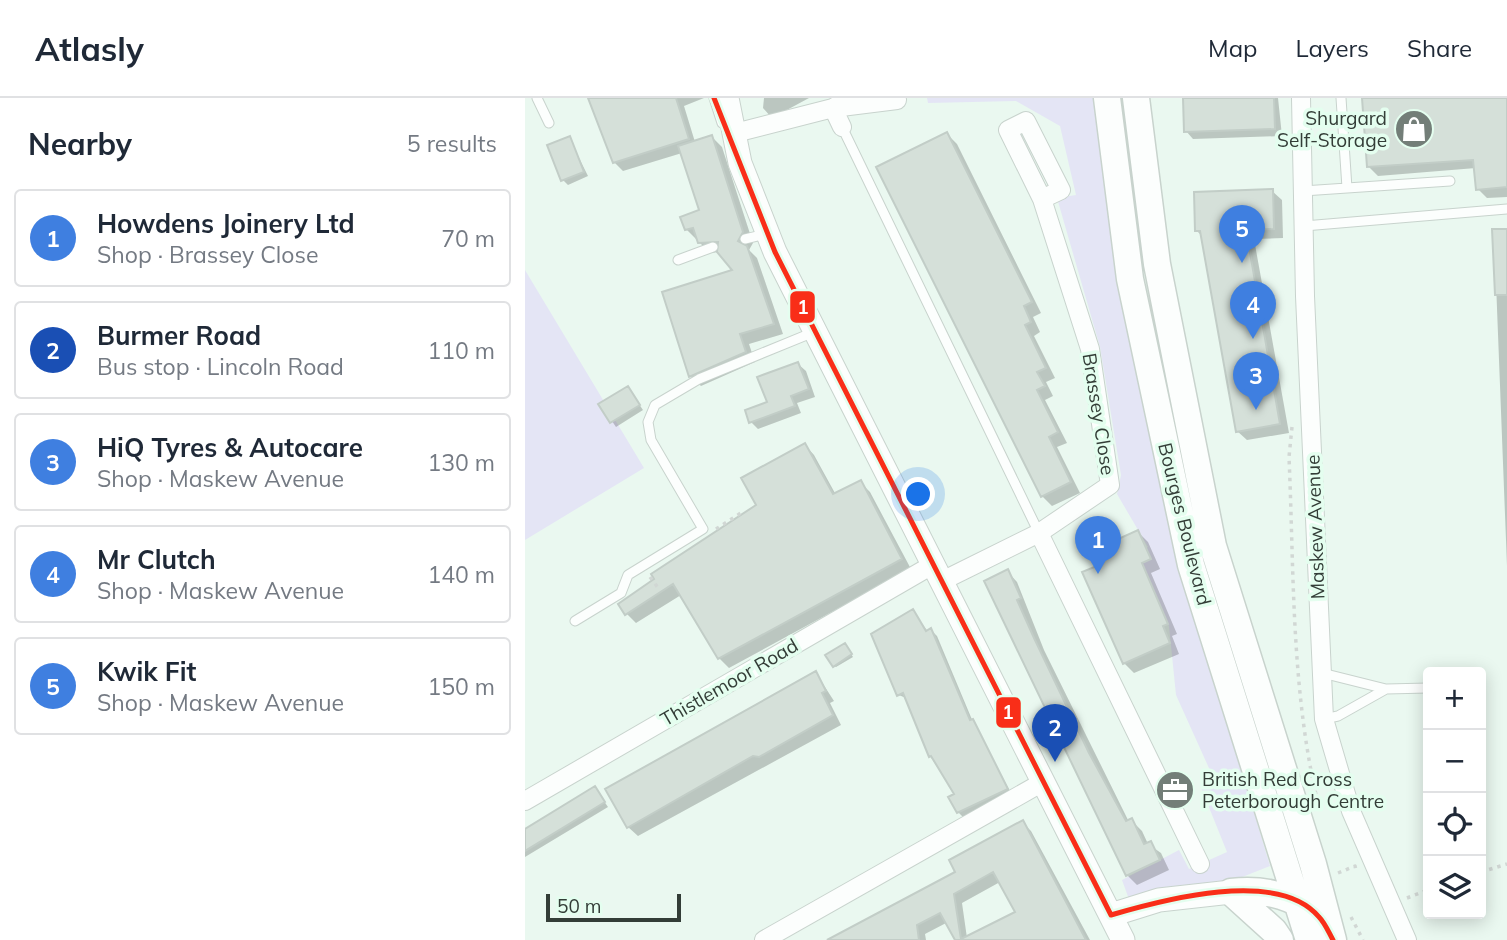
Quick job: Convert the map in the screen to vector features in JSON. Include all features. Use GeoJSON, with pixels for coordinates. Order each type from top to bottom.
{"type":"FeatureCollection","features":[{"type":"Feature","properties":{"kind":"main road","name":"Bourges Boulevard"},"geometry":{"type":"LineString","coordinates":[[1107,98],[1130,279],[1191,565],[1297,902]]}},
{"type":"Feature","properties":{"kind":"main road","name":"Bourges Boulevard"},"geometry":{"type":"LineString","coordinates":[[1136,98],[1157,264],[1213,546],[1313,864],[1324,936]]}},
{"type":"Feature","properties":{"kind":"main road"},"geometry":{"type":"LineString","coordinates":[[1231,892],[1247,890],[1288,896],[1321,917],[1324,936]]}},
{"type":"Feature","properties":{"kind":"main road"},"geometry":{"type":"LineString","coordinates":[[1231,892],[1280,940]]}},
{"type":"Feature","properties":{"kind":"street"},"geometry":{"type":"LineString","coordinates":[[832,108],[849,98]]}},
{"type":"Feature","properties":{"kind":"street","name":"Maskew Avenue"},"geometry":{"type":"LineString","coordinates":[[1301,98],[1320,672],[1324,719],[1352,811],[1407,940]]}},
{"type":"Feature","properties":{"kind":"street"},"geometry":{"type":"LineString","coordinates":[[897,100],[832,108],[732,111],[740,163],[757,236],[815,331],[1123,940]]}},
{"type":"Feature","properties":{"kind":"street"},"geometry":{"type":"LineString","coordinates":[[832,108],[842,127]]}},
{"type":"Feature","properties":{"kind":"street","name":"Brassey Close"},"geometry":{"type":"LineString","coordinates":[[938,572],[1039,533],[1110,485],[1090,349],[1042,199]]}},
{"type":"Feature","properties":{"kind":"street"},"geometry":{"type":"LineString","coordinates":[[1039,533],[1200,864]]}},
{"type":"Feature","properties":{"kind":"street","name":"Thistlemoor Road"},"geometry":{"type":"LineString","coordinates":[[525,801],[938,572]]}},
{"type":"Feature","properties":{"kind":"street"},"geometry":{"type":"LineString","coordinates":[[764,940],[1043,782]]}},
{"type":"Feature","properties":{"kind":"street"},"geometry":{"type":"LineString","coordinates":[[1111,915],[1159,900],[1231,892]]}},
{"type":"Feature","properties":{"kind":"lane"},"geometry":{"type":"LineString","coordinates":[[537,98],[549,123]]}},
{"type":"Feature","properties":{"kind":"lane"},"geometry":{"type":"LineString","coordinates":[[714,98],[740,163]]}},
{"type":"Feature","properties":{"kind":"lane"},"geometry":{"type":"LineString","coordinates":[[1341,98],[1347,188]]}},
{"type":"Feature","properties":{"kind":"lane"},"geometry":{"type":"LineString","coordinates":[[842,127],[1039,533]]}},
{"type":"Feature","properties":{"kind":"lane"},"geometry":{"type":"LineString","coordinates":[[1303,191],[1450,181]]}},
{"type":"Feature","properties":{"kind":"lane"},"geometry":{"type":"LineString","coordinates":[[1304,226],[1507,209]]}},
{"type":"Feature","properties":{"kind":"lane"},"geometry":{"type":"LineString","coordinates":[[678,260],[713,247]]}},
{"type":"Feature","properties":{"kind":"lane"},"geometry":{"type":"LineString","coordinates":[[575,621],[621,593],[628,575],[703,529],[651,440],[648,422],[655,405],[699,379],[815,331]]}},
{"type":"Feature","properties":{"kind":"lane"},"geometry":{"type":"LineString","coordinates":[[1320,672],[1386,690],[1423,688]]}},
{"type":"Feature","properties":{"kind":"lane"},"geometry":{"type":"LineString","coordinates":[[1324,719],[1338,716],[1386,690]]}},
{"type":"Feature","properties":{"kind":"path"},"geometry":{"type":"LineString","coordinates":[[1486,870],[1507,864]]}},
{"type":"Feature","properties":{"kind":"shaded area"},"geometry":{"type":"Polygon","coordinates":[[[927,98],[1094,98],[1108,198],[1182,571],[1270,866],[1217,887],[1130,902],[1122,880],[1179,850],[1189,869],[1227,852],[1200,785],[1213,777],[1176,695],[1169,626],[1134,557],[1148,547],[1117,494],[1121,475],[1100,347],[1057,198],[1076,195],[1060,126],[1016,101],[928,103],[927,98]]]}},
{"type":"Feature","properties":{"kind":"shaded area"},"geometry":{"type":"Polygon","coordinates":[[[525,270],[644,468],[525,540],[525,270]]]}},
{"type":"Feature","properties":{"kind":"building"},"geometry":{"type":"Polygon","coordinates":[[[588,98],[676,98],[689,139],[613,163],[588,98]]]}},
{"type":"Feature","properties":{"kind":"building"},"geometry":{"type":"Polygon","coordinates":[[[1183,98],[1274,98],[1275,129],[1184,132],[1183,98]]]}},
{"type":"Feature","properties":{"kind":"building","name":"Shurgard Self-Storage"},"geometry":{"type":"Polygon","coordinates":[[[1362,98],[1507,98],[1507,187],[1476,190],[1473,160],[1367,167],[1362,98]]]}},
{"type":"Feature","properties":{"kind":"building"},"geometry":{"type":"Polygon","coordinates":[[[947,132],[1032,302],[1024,306],[1031,322],[1025,325],[1046,368],[1037,372],[1045,386],[1037,390],[1058,432],[1049,437],[1071,482],[1041,497],[876,167],[947,132]]]}},
{"type":"Feature","properties":{"kind":"building"},"geometry":{"type":"Polygon","coordinates":[[[712,135],[743,232],[738,241],[747,246],[774,324],[740,334],[746,352],[689,377],[662,292],[732,270],[717,252],[718,242],[698,243],[693,228],[685,230],[680,217],[699,210],[678,146],[712,135]]]}},
{"type":"Feature","properties":{"kind":"building"},"geometry":{"type":"Polygon","coordinates":[[[570,136],[584,172],[561,181],[547,145],[570,136]]]}},
{"type":"Feature","properties":{"kind":"building"},"geometry":{"type":"Polygon","coordinates":[[[1273,189],[1274,229],[1246,230],[1280,424],[1236,432],[1200,231],[1195,231],[1194,192],[1273,189]]]}},
{"type":"Feature","properties":{"kind":"building"},"geometry":{"type":"Polygon","coordinates":[[[1492,229],[1507,229],[1507,295],[1495,295],[1492,229]]]}},
{"type":"Feature","properties":{"kind":"building"},"geometry":{"type":"Polygon","coordinates":[[[798,362],[809,389],[791,396],[795,406],[749,423],[745,410],[767,402],[757,377],[798,362]]]}},
{"type":"Feature","properties":{"kind":"building"},"geometry":{"type":"Polygon","coordinates":[[[628,386],[640,405],[610,423],[598,404],[628,386]]]}},
{"type":"Feature","properties":{"kind":"building"},"geometry":{"type":"Polygon","coordinates":[[[805,443],[833,494],[861,480],[902,559],[718,659],[673,584],[625,615],[618,604],[654,579],[651,574],[756,505],[741,478],[805,443]]]}},
{"type":"Feature","properties":{"kind":"building"},"geometry":{"type":"Polygon","coordinates":[[[1138,530],[1151,559],[1142,563],[1168,624],[1163,626],[1170,643],[1123,664],[1082,572],[1102,564],[1096,549],[1138,530]]]}},
{"type":"Feature","properties":{"kind":"building"},"geometry":{"type":"Polygon","coordinates":[[[1008,569],[1021,598],[1017,600],[1089,753],[1126,821],[1132,818],[1144,844],[1151,841],[1160,860],[1126,876],[984,581],[1008,569]]]}},
{"type":"Feature","properties":{"kind":"building"},"geometry":{"type":"Polygon","coordinates":[[[913,609],[926,631],[931,628],[970,720],[973,719],[1008,789],[957,813],[948,797],[954,794],[931,756],[929,757],[903,693],[897,696],[871,634],[913,609]]]}},
{"type":"Feature","properties":{"kind":"building"},"geometry":{"type":"Polygon","coordinates":[[[845,643],[852,654],[833,667],[825,655],[845,643]]]}},
{"type":"Feature","properties":{"kind":"building"},"geometry":{"type":"Polygon","coordinates":[[[816,671],[826,691],[822,693],[833,715],[759,757],[753,756],[627,828],[605,789],[816,671]]]}},
{"type":"Feature","properties":{"kind":"building"},"geometry":{"type":"Polygon","coordinates":[[[595,786],[605,802],[525,851],[525,829],[595,786]]]}},
{"type":"Feature","properties":{"kind":"building"},"geometry":{"type":"Polygon","coordinates":[[[1023,820],[1086,940],[955,940],[940,913],[917,925],[919,940],[827,940],[955,872],[949,860],[1023,820]],[[993,872],[954,894],[961,939],[1015,912],[993,872]]]}},
{"type":"Feature","properties":{"kind":"transit line","name":"1"},"geometry":{"type":"LineString","coordinates":[[714,98],[775,252],[1111,915]]}},
{"type":"Feature","properties":{"kind":"transit line","name":"1"},"geometry":{"type":"LineString","coordinates":[[1111,915],[1159,902],[1219,892],[1276,894],[1300,902],[1319,917],[1333,940]]}},
{"type":"Feature","properties":{"kind":"place","name":"Shurgard Self-Storage"},"geometry":{"type":"Point","coordinates":[1414,129]}},
{"type":"Feature","properties":{"kind":"place","name":"Kwik Fit"},"geometry":{"type":"Point","coordinates":[1242,263]}},
{"type":"Feature","properties":{"kind":"place","name":"Mr Clutch"},"geometry":{"type":"Point","coordinates":[1253,339]}},
{"type":"Feature","properties":{"kind":"place","name":"HiQ Tyres & Autocare"},"geometry":{"type":"Point","coordinates":[1256,410]}},
{"type":"Feature","properties":{"kind":"place","name":"Howdens Joinery Ltd"},"geometry":{"type":"Point","coordinates":[1098,574]}},
{"type":"Feature","properties":{"kind":"place","name":"Burmer Road"},"geometry":{"type":"Point","coordinates":[1055,762]}},
{"type":"Feature","properties":{"kind":"place","name":"British Red Cross Peterborough Centre"},"geometry":{"type":"Point","coordinates":[1175,790]}}]}
